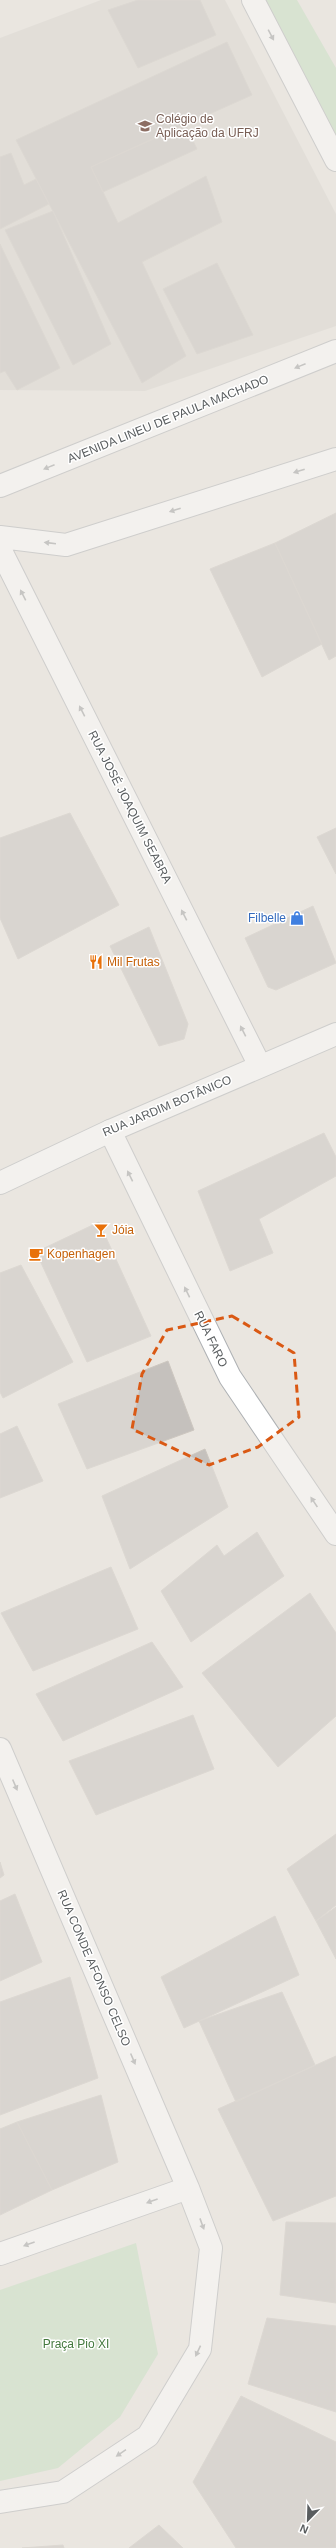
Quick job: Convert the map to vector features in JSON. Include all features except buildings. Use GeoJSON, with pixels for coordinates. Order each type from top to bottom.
{"type":"FeatureCollection","features":[{"type":"Feature","properties":{"kind":"street"},"geometry":{"type":"LineString","coordinates":[[253,0],[336,160]]}},
{"type":"Feature","properties":{"kind":"street","name":"AVENIDA LINEU DE PAULA MACHADO"},"geometry":{"type":"LineString","coordinates":[[0,486],[336,352]]}},
{"type":"Feature","properties":{"kind":"street"},"geometry":{"type":"LineString","coordinates":[[0,536],[66,545],[336,459]]}},
{"type":"Feature","properties":{"kind":"street","name":"RUA JOSÉ JOAQUIM SEABRA"},"geometry":{"type":"LineString","coordinates":[[0,549],[260,1066]]}},
{"type":"Feature","properties":{"kind":"street","name":"RUA JARDIM BOTÂNICO"},"geometry":{"type":"LineString","coordinates":[[0,1183],[110,1131],[336,1034]]}},
{"type":"Feature","properties":{"kind":"street","name":"RUA FARO"},"geometry":{"type":"LineString","coordinates":[[110,1131],[230,1377],[336,1534]]}},
{"type":"Feature","properties":{"kind":"street","name":"RUA CONDE AFONSO CELSO"},"geometry":{"type":"LineString","coordinates":[[0,1749],[188,2188]]}},
{"type":"Feature","properties":{"kind":"street"},"geometry":{"type":"LineString","coordinates":[[0,2254],[188,2188],[210,2248],[200,2349],[148,2436],[63,2492],[0,2502]]}},
{"type":"Feature","properties":{"kind":"highlighted area"},"geometry":{"type":"Polygon","coordinates":[[[232,1316],[294,1353],[299,1417],[258,1447],[209,1465],[132,1429],[142,1374],[167,1330],[232,1316]]]}},
{"type":"Feature","properties":{"kind":"shaded area","name":"Colégio de Aplicação da UFRJ"},"geometry":{"type":"Polygon","coordinates":[[[101,0],[225,0],[336,214],[336,326],[145,391],[0,390],[0,38],[101,0]]]}},
{"type":"Feature","properties":{"kind":"green space"},"geometry":{"type":"Polygon","coordinates":[[[252,0],[297,0],[336,68],[336,161],[252,0]]]}},
{"type":"Feature","properties":{"kind":"green space","name":"Praça Pio XI"},"geometry":{"type":"Polygon","coordinates":[[[136,2243],[158,2354],[120,2417],[58,2468],[0,2481],[0,2290],[136,2243]]]}},
{"type":"Feature","properties":{"kind":"place","name":"Colégio de Aplicação da UFRJ"},"geometry":{"type":"Point","coordinates":[145,126]}},
{"type":"Feature","properties":{"kind":"place","name":"Filbelle"},"geometry":{"type":"Point","coordinates":[297,918]}},
{"type":"Feature","properties":{"kind":"place","name":"Mil Frutas"},"geometry":{"type":"Point","coordinates":[96,962]}},
{"type":"Feature","properties":{"kind":"place","name":"Jóia"},"geometry":{"type":"Point","coordinates":[101,1230]}},
{"type":"Feature","properties":{"kind":"place","name":"Kopenhagen"},"geometry":{"type":"Point","coordinates":[36,1254]}}]}
